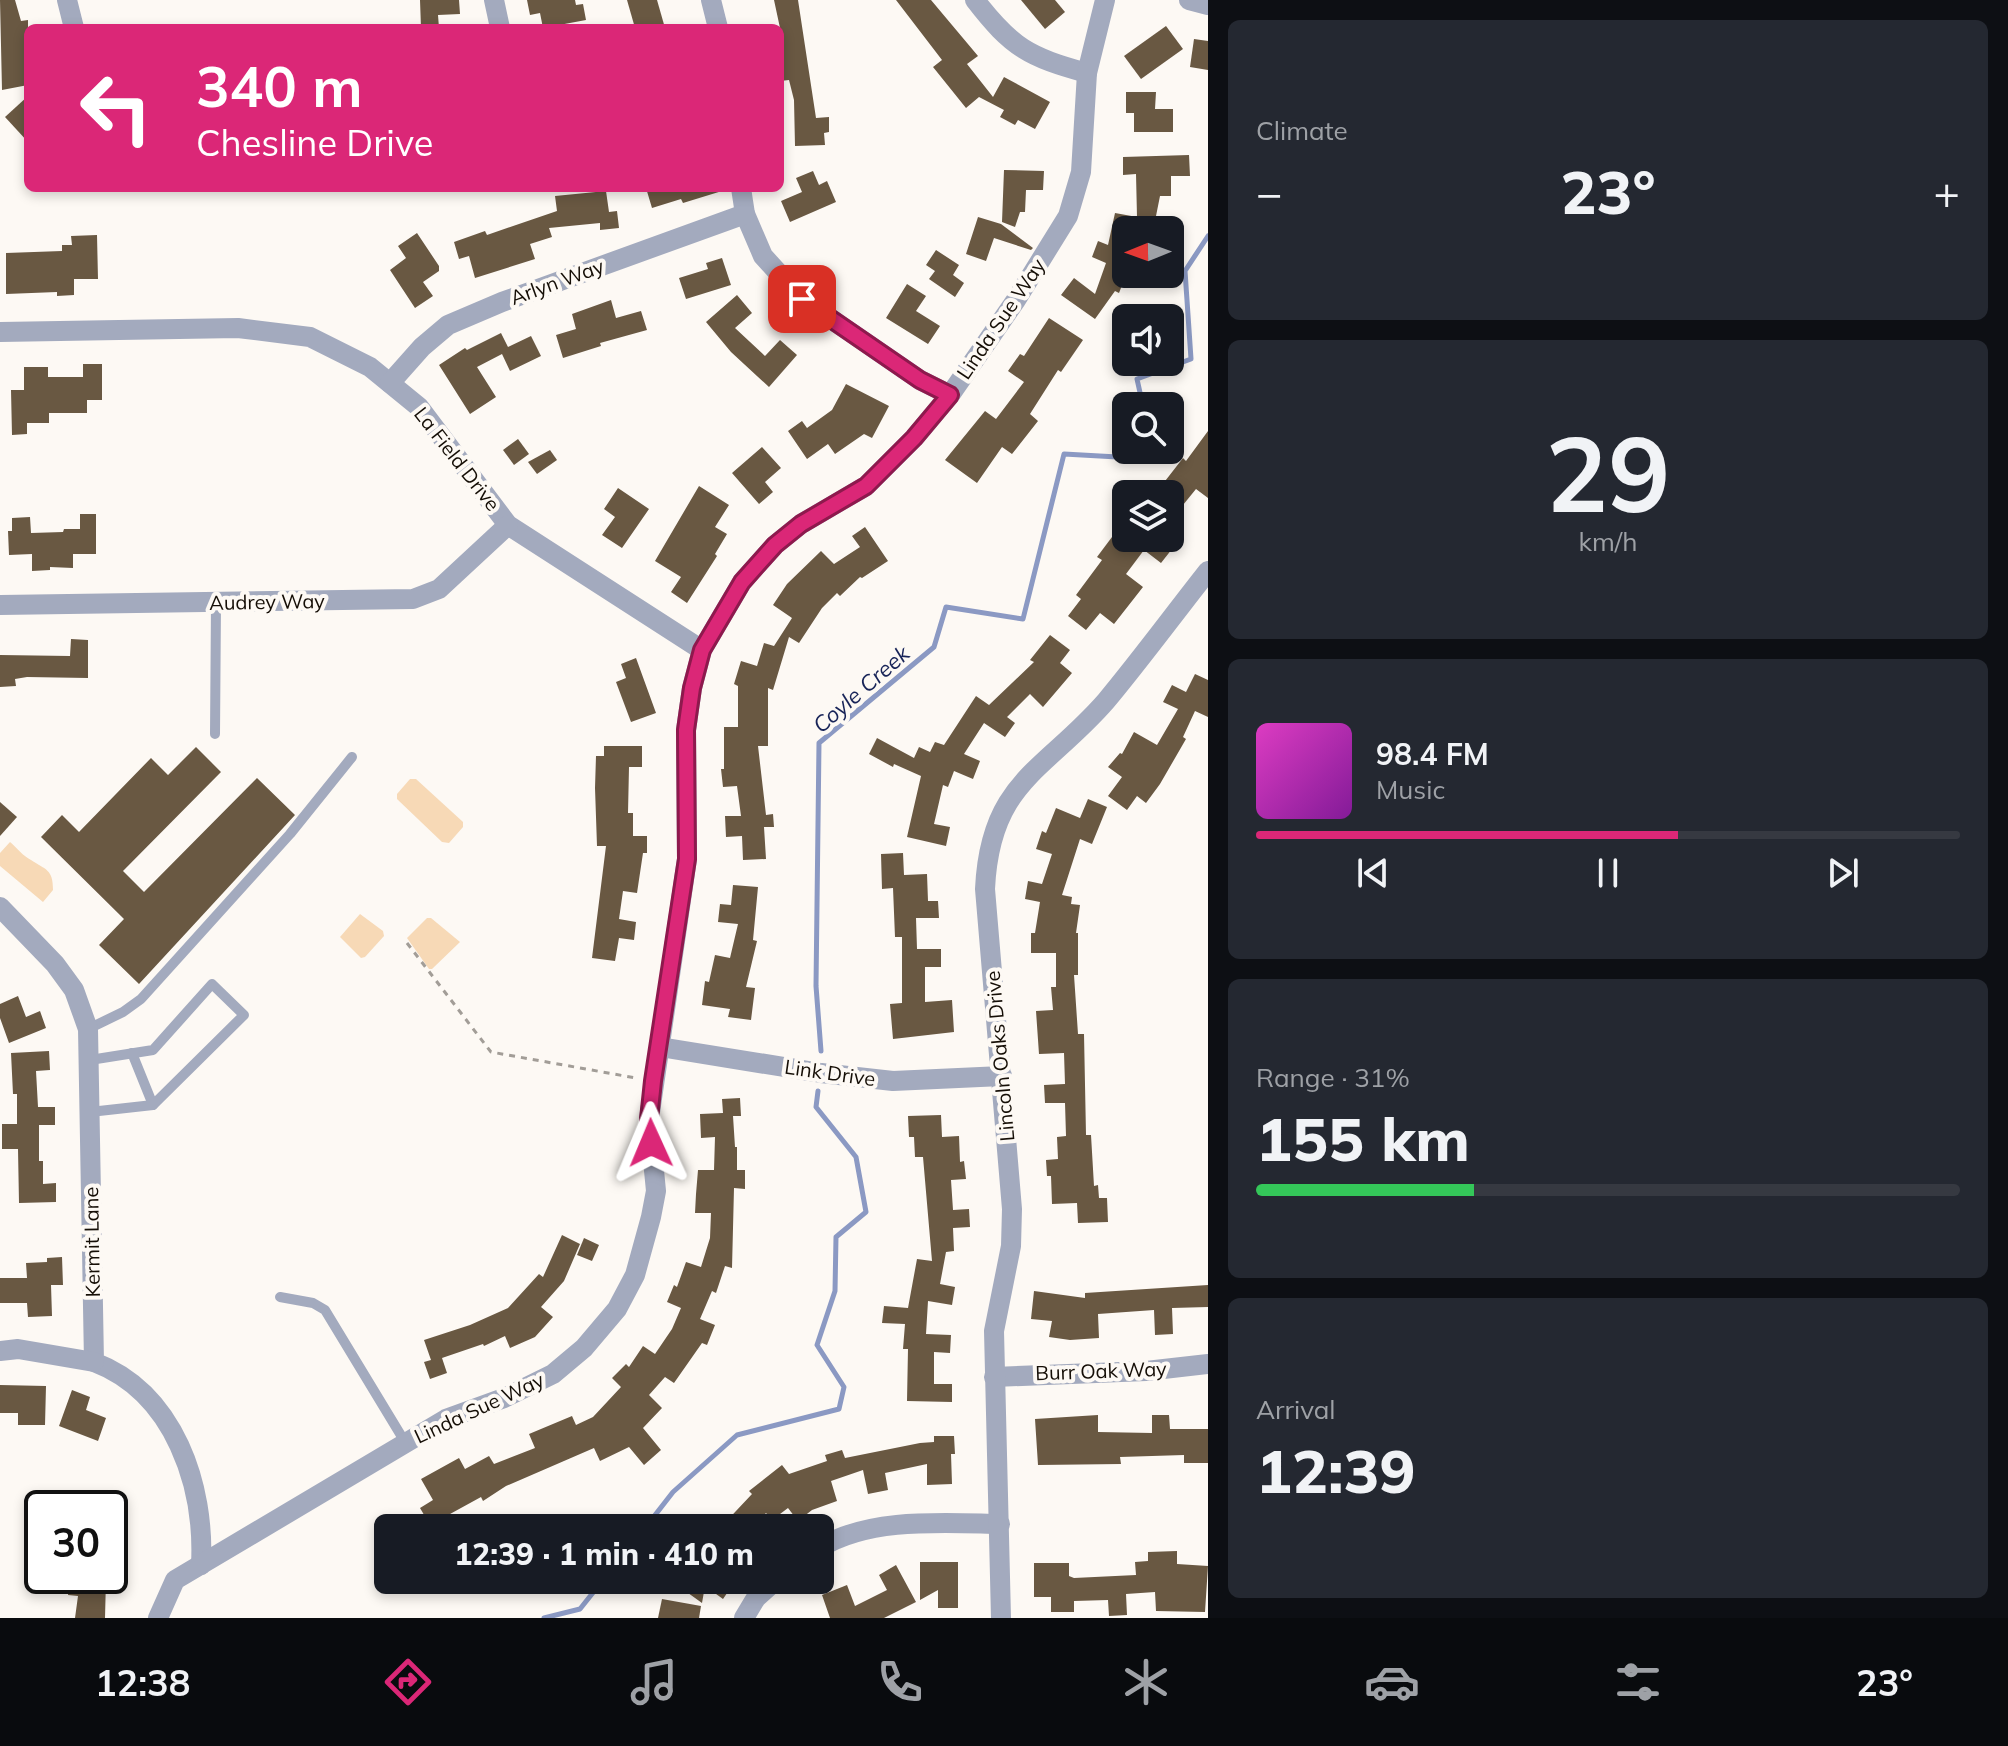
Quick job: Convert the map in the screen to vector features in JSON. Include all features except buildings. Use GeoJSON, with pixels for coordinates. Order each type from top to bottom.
{"type":"FeatureCollection","features":[{"type":"Feature","properties":{"kind":"street"},"geometry":{"type":"LineString","coordinates":[[67,0],[73,24]]}},
{"type":"Feature","properties":{"kind":"street"},"geometry":{"type":"LineString","coordinates":[[494,0],[499,24]]}},
{"type":"Feature","properties":{"kind":"street"},"geometry":{"type":"LineString","coordinates":[[711,0],[717,24]]}},
{"type":"Feature","properties":{"kind":"street"},"geometry":{"type":"LineString","coordinates":[[975,0],[994,25],[1019,48],[1054,64],[1087,73]]}},
{"type":"Feature","properties":{"kind":"street","name":"Linda Sue Way"},"geometry":{"type":"LineString","coordinates":[[158,1618],[175,1580],[446,1419],[504,1398],[553,1374],[584,1348],[617,1309],[635,1275],[656,1191],[649,1119],[687,859],[686,730],[702,650],[742,582],[775,545],[801,524],[866,486],[914,438],[950,395],[1016,300],[1068,216],[1081,172],[1087,73],[1105,0]]}},
{"type":"Feature","properties":{"kind":"street"},"geometry":{"type":"LineString","coordinates":[[1189,0],[1208,5]]}},
{"type":"Feature","properties":{"kind":"street"},"geometry":{"type":"LineString","coordinates":[[742,192],[745,214],[763,256],[802,299],[920,380],[950,395]]}},
{"type":"Feature","properties":{"kind":"street","name":"Arlyn Way"},"geometry":{"type":"LineString","coordinates":[[390,383],[422,347],[448,325],[502,302],[745,214]]}},
{"type":"Feature","properties":{"kind":"street","name":"La Field Drive"},"geometry":{"type":"LineString","coordinates":[[0,332],[238,328],[310,337],[370,367],[419,407],[508,525],[702,650]]}},
{"type":"Feature","properties":{"kind":"street","name":"Audrey Way"},"geometry":{"type":"LineString","coordinates":[[0,605],[413,599],[439,589],[508,525]]}},
{"type":"Feature","properties":{"kind":"street","name":"Lincoln Oaks Drive"},"geometry":{"type":"LineString","coordinates":[[1001,1618],[995,1318],[1007,1269],[1012,1209],[985,889],[986,865],[998,821],[1022,781],[1105,701],[1208,571]]}},
{"type":"Feature","properties":{"kind":"street","name":"Kermit Lane"},"geometry":{"type":"LineString","coordinates":[[0,907],[55,964],[74,990],[88,1029],[94,1362]]}},
{"type":"Feature","properties":{"kind":"street","name":"Link Drive"},"geometry":{"type":"LineString","coordinates":[[660,1047],[821,1073],[893,1081],[1002,1076]]}},
{"type":"Feature","properties":{"kind":"street"},"geometry":{"type":"LineString","coordinates":[[0,1351],[18,1349],[94,1362],[111,1368],[153,1405],[177,1439],[189,1464],[201,1519],[201,1565]]}},
{"type":"Feature","properties":{"kind":"street","name":"Burr Oak Way"},"geometry":{"type":"LineString","coordinates":[[994,1377],[1146,1371],[1208,1364]]}},
{"type":"Feature","properties":{"kind":"street"},"geometry":{"type":"LineString","coordinates":[[834,1540],[899,1524],[1000,1524]]}},
{"type":"Feature","properties":{"kind":"street"},"geometry":{"type":"LineString","coordinates":[[744,1618],[760,1594]]}},
{"type":"Feature","properties":{"kind":"lane"},"geometry":{"type":"LineString","coordinates":[[215,734],[216,603]]}},
{"type":"Feature","properties":{"kind":"lane"},"geometry":{"type":"LineString","coordinates":[[88,1029],[123,1012],[141,999],[290,834],[352,757]]}},
{"type":"Feature","properties":{"kind":"lane"},"geometry":{"type":"LineString","coordinates":[[90,1060],[153,1050],[212,984],[244,1015],[153,1105],[90,1112]]}},
{"type":"Feature","properties":{"kind":"lane"},"geometry":{"type":"LineString","coordinates":[[132,1053],[153,1105]]}},
{"type":"Feature","properties":{"kind":"lane"},"geometry":{"type":"LineString","coordinates":[[280,1297],[313,1303],[325,1310],[405,1442]]}},
{"type":"Feature","properties":{"kind":"path"},"geometry":{"type":"LineString","coordinates":[[407,943],[491,1052],[636,1078]]}},
{"type":"Feature","properties":{"kind":"shaded area"},"geometry":{"type":"Polygon","coordinates":[[[410,779],[416,779],[463,822],[463,827],[449,843],[442,842],[397,799],[397,794],[410,779]]]}},
{"type":"Feature","properties":{"kind":"shaded area"},"geometry":{"type":"Polygon","coordinates":[[[10,842],[50,874],[53,890],[43,902],[0,866],[0,853],[10,842]]]}},
{"type":"Feature","properties":{"kind":"shaded area"},"geometry":{"type":"Polygon","coordinates":[[[360,914],[383,931],[384,936],[361,958],[340,937],[360,914]]]}},
{"type":"Feature","properties":{"kind":"shaded area"},"geometry":{"type":"Polygon","coordinates":[[[427,918],[460,942],[432,969],[407,938],[427,918]]]}},
{"type":"Feature","properties":{"kind":"waterway","name":"Coyle Creek"},"geometry":{"type":"LineString","coordinates":[[1140,392],[1137,379],[1191,359],[1185,271],[1208,236]]}},
{"type":"Feature","properties":{"kind":"waterway","name":"Coyle Creek"},"geometry":{"type":"LineString","coordinates":[[821,1051],[816,986],[819,743],[934,647],[946,607],[1023,619],[1064,454],[1112,457]]}},
{"type":"Feature","properties":{"kind":"waterway","name":"Coyle Creek"},"geometry":{"type":"LineString","coordinates":[[656,1514],[673,1492],[737,1435],[839,1409],[844,1387],[817,1345],[835,1291],[836,1237],[866,1212],[856,1157],[816,1107],[818,1091]]}},
{"type":"Feature","properties":{"kind":"waterway","name":"Coyle Creek"},"geometry":{"type":"LineString","coordinates":[[544,1618],[580,1609],[592,1594]]}},
{"type":"Feature","properties":{"kind":"route"},"geometry":{"type":"LineString","coordinates":[[651,1143],[649,1119],[653,1081],[687,859],[686,730],[702,650],[742,582],[775,545],[801,524],[866,486],[914,438],[950,395],[920,380],[802,299]]}}]}
